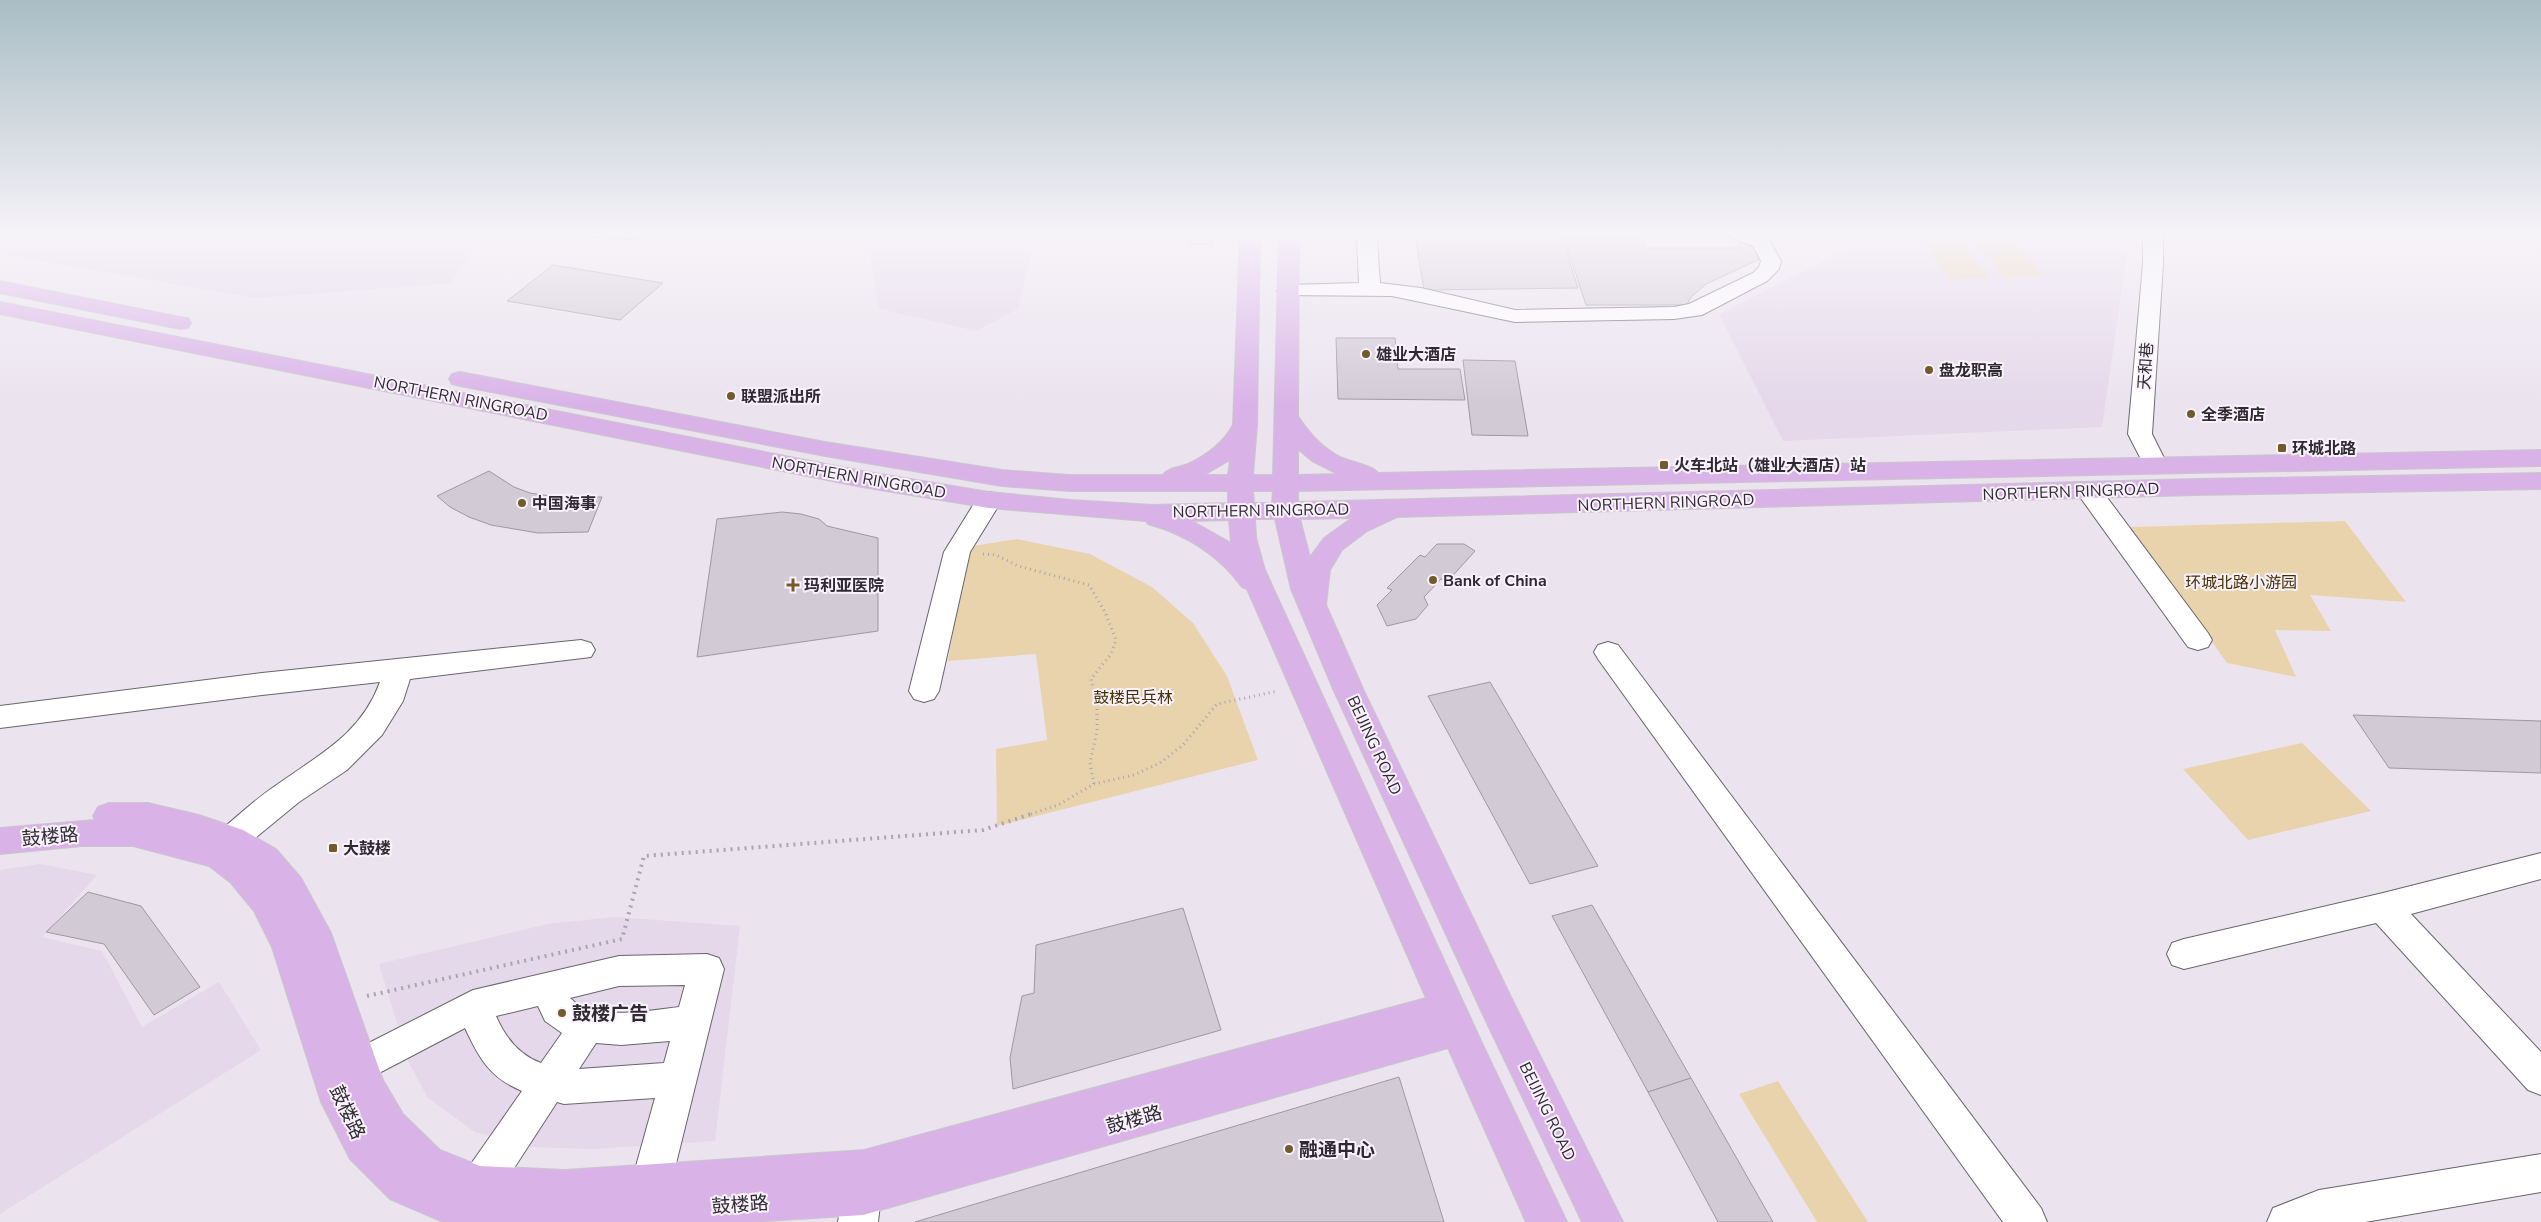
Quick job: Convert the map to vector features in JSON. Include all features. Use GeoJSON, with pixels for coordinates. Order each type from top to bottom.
{"type":"FeatureCollection","features":[{"type":"Feature","properties":{"kind":"main road","name":"NORTHERN RINGROAD"},"geometry":{"type":"LineString","coordinates":[[15,290],[825,449],[1002,478],[1069,483],[1142,483],[1240,497]]}},
{"type":"Feature","properties":{"kind":"main road"},"geometry":{"type":"LineString","coordinates":[[1249,290],[1245,425],[1240,497],[1243,538],[1264,600]]}},
{"type":"Feature","properties":{"kind":"main road","name":"BEIJING ROAD"},"geometry":{"type":"LineString","coordinates":[[1288,291],[1284,496],[1297,561],[1349,691],[1493,997],[1603,1222]]}},
{"type":"Feature","properties":{"kind":"main road","name":"NORTHERN RINGROAD"},"geometry":{"type":"LineString","coordinates":[[0,308],[862,479],[988,500],[1108,510],[1153,513],[1240,497],[1284,496],[1418,508],[2088,490],[2541,481]]}},
{"type":"Feature","properties":{"kind":"main road"},"geometry":{"type":"LineString","coordinates":[[1287,417],[1300,440],[1320,456],[1365,475],[1400,480]]}},
{"type":"Feature","properties":{"kind":"main road"},"geometry":{"type":"LineString","coordinates":[[1142,483],[1176,476],[1206,464],[1231,446],[1245,425]]}},
{"type":"Feature","properties":{"kind":"main road","name":"NORTHERN RINGROAD"},"geometry":{"type":"LineString","coordinates":[[1284,496],[1400,480],[2541,458]]}},
{"type":"Feature","properties":{"kind":"main road"},"geometry":{"type":"LineString","coordinates":[[1315,610],[1313,582],[1316,569],[1332,544],[1356,526],[1373,518],[1401,510],[1418,508]]}},
{"type":"Feature","properties":{"kind":"main road"},"geometry":{"type":"LineString","coordinates":[[1108,510],[1160,519],[1208,539],[1244,568],[1264,600],[1305,685],[1453,1018],[1547,1222]]}},
{"type":"Feature","properties":{"kind":"main road","name":"鼓楼路"},"geometry":{"type":"LineString","coordinates":[[0,825],[94,816],[148,816],[199,828],[232,839],[265,858],[289,888],[314,933],[339,1002],[366,1087],[390,1127],[426,1163],[480,1185],[565,1189],[651,1184],[862,1195]]}},
{"type":"Feature","properties":{"kind":"main road","name":"鼓楼路"},"geometry":{"type":"LineString","coordinates":[[0,841],[82,833],[133,833],[182,844],[220,856],[243,873],[266,901],[289,946],[340,1102],[364,1146],[404,1185],[464,1211],[556,1215],[862,1195],[1453,1018]]}},
{"type":"Feature","properties":{"kind":"street"},"geometry":{"type":"LineString","coordinates":[[1288,291],[1328,290]]}},
{"type":"Feature","properties":{"kind":"street"},"geometry":{"type":"LineString","coordinates":[[1383,290],[1408,292],[1491,313],[1515,316],[1674,313],[1694,310],[1734,290]]}},
{"type":"Feature","properties":{"kind":"street","name":"天和巷"},"geometry":{"type":"LineString","coordinates":[[2151,290],[2140,434],[2155,464]]}},
{"type":"Feature","properties":{"kind":"street"},"geometry":{"type":"LineString","coordinates":[[2088,490],[2198,640]]}},
{"type":"Feature","properties":{"kind":"street"},"geometry":{"type":"LineString","coordinates":[[924,691],[957,552],[988,500]]}},
{"type":"Feature","properties":{"kind":"street"},"geometry":{"type":"LineString","coordinates":[[0,717],[262,684],[582,650]]}},
{"type":"Feature","properties":{"kind":"street"},"geometry":{"type":"LineString","coordinates":[[1608,652],[2027,1222]]}},
{"type":"Feature","properties":{"kind":"street"},"geometry":{"type":"LineString","coordinates":[[232,839],[288,793],[336,762],[371,727],[388,701],[399,670]]}},
{"type":"Feature","properties":{"kind":"street"},"geometry":{"type":"LineString","coordinates":[[2184,954],[2383,907],[2541,866]]}},
{"type":"Feature","properties":{"kind":"street"},"geometry":{"type":"LineString","coordinates":[[2383,907],[2541,1078]]}},
{"type":"Feature","properties":{"kind":"street"},"geometry":{"type":"LineString","coordinates":[[360,1066],[472,1006],[619,971],[707,969],[651,1184]]}},
{"type":"Feature","properties":{"kind":"street"},"geometry":{"type":"LineString","coordinates":[[548,988],[558,1011],[578,1024],[604,1030],[693,1022]]}},
{"type":"Feature","properties":{"kind":"street"},"geometry":{"type":"LineString","coordinates":[[472,1006],[489,1042],[509,1066],[531,1077],[564,1087],[679,1078]]}},
{"type":"Feature","properties":{"kind":"street"},"geometry":{"type":"LineString","coordinates":[[480,1185],[587,1026]]}},
{"type":"Feature","properties":{"kind":"street"},"geometry":{"type":"LineString","coordinates":[[2287,1222],[2319,1210],[2541,1174]]}},
{"type":"Feature","properties":{"kind":"path"},"geometry":{"type":"LineString","coordinates":[[957,552],[996,555],[1018,566],[1090,585],[1105,612],[1116,640],[1111,654],[1091,679],[1097,708],[1097,731],[1090,763],[1094,784]]}},
{"type":"Feature","properties":{"kind":"path"},"geometry":{"type":"LineString","coordinates":[[339,1002],[622,939],[644,856],[982,830],[1058,805],[1094,784],[1134,775],[1160,763],[1183,745],[1217,704],[1305,685]]}},
{"type":"Feature","properties":{"kind":"shaded area"},"geometry":{"type":"Polygon","coordinates":[[[210,290],[360,290],[256,298],[210,290]]]}},
{"type":"Feature","properties":{"kind":"shaded area"},"geometry":{"type":"Polygon","coordinates":[[[876,290],[1022,290],[1018,309],[976,331],[879,309],[876,290]]]}},
{"type":"Feature","properties":{"kind":"shaded area","name":"盘龙职高"},"geometry":{"type":"Polygon","coordinates":[[[1767,290],[2122,290],[2102,427],[1783,441],[1719,314],[1767,290]]]}},
{"type":"Feature","properties":{"kind":"shaded area"},"geometry":{"type":"Polygon","coordinates":[[[40,864],[97,875],[42,937],[102,951],[142,1027],[219,982],[261,1050],[0,1214],[0,870],[40,864]]]}},
{"type":"Feature","properties":{"kind":"shaded area","name":"鼓楼广告"},"geometry":{"type":"Polygon","coordinates":[[[615,917],[740,926],[715,1141],[593,1149],[529,1147],[475,1132],[428,1098],[409,1063],[379,964],[548,924],[615,917]]]}},
{"type":"Feature","properties":{"kind":"green space","name":"环城北路小游园"},"geometry":{"type":"Polygon","coordinates":[[[2345,521],[2406,602],[2310,595],[2331,631],[2275,630],[2296,677],[2227,663],[2130,527],[2345,521]]]}},
{"type":"Feature","properties":{"kind":"green space","name":"鼓楼民兵林"},"geometry":{"type":"Polygon","coordinates":[[[1017,539],[1090,554],[1152,587],[1193,623],[1227,676],[1258,760],[997,826],[996,749],[1047,740],[1036,654],[948,661],[967,547],[1017,539]]]}},
{"type":"Feature","properties":{"kind":"green space"},"geometry":{"type":"Polygon","coordinates":[[[2302,743],[2371,811],[2248,840],[2183,769],[2302,743]]]}},
{"type":"Feature","properties":{"kind":"green space"},"geometry":{"type":"Polygon","coordinates":[[[1778,1081],[1868,1222],[1817,1222],[1739,1094],[1778,1081]]]}},
{"type":"Feature","properties":{"kind":"building"},"geometry":{"type":"Polygon","coordinates":[[[521,290],[655,290],[620,320],[507,301],[521,290]]]}},
{"type":"Feature","properties":{"kind":"building"},"geometry":{"type":"Polygon","coordinates":[[[1581,290],[1699,290],[1690,298],[1687,305],[1586,305],[1581,290]]]}},
{"type":"Feature","properties":{"kind":"building","name":"雄业大酒店"},"geometry":{"type":"Polygon","coordinates":[[[1336,338],[1395,338],[1398,369],[1460,369],[1465,400],[1338,399],[1336,338]]]}},
{"type":"Feature","properties":{"kind":"building"},"geometry":{"type":"Polygon","coordinates":[[[1463,360],[1515,361],[1528,436],[1472,435],[1463,360]]]}},
{"type":"Feature","properties":{"kind":"building","name":"中国海事"},"geometry":{"type":"Polygon","coordinates":[[[489,471],[514,487],[530,493],[564,498],[602,497],[588,532],[538,533],[491,525],[469,517],[450,507],[437,496],[489,471]]]}},
{"type":"Feature","properties":{"kind":"building","name":"玛利亚医院"},"geometry":{"type":"Polygon","coordinates":[[[782,512],[801,514],[819,519],[827,526],[878,538],[878,631],[697,657],[717,519],[782,512]]]}},
{"type":"Feature","properties":{"kind":"building"},"geometry":{"type":"Polygon","coordinates":[[[1437,544],[1464,544],[1475,551],[1448,581],[1441,579],[1424,597],[1428,605],[1416,619],[1387,626],[1377,605],[1392,590],[1387,588],[1420,555],[1425,557],[1437,544]]]}},
{"type":"Feature","properties":{"kind":"building"},"geometry":{"type":"Polygon","coordinates":[[[1490,682],[1598,866],[1530,884],[1428,696],[1490,682]]]}},
{"type":"Feature","properties":{"kind":"building"},"geometry":{"type":"Polygon","coordinates":[[[2353,715],[2541,721],[2541,773],[2389,768],[2353,715]]]}},
{"type":"Feature","properties":{"kind":"building"},"geometry":{"type":"Polygon","coordinates":[[[88,892],[141,906],[200,987],[154,1015],[104,944],[46,932],[88,892]]]}},
{"type":"Feature","properties":{"kind":"building"},"geometry":{"type":"Polygon","coordinates":[[[1592,905],[1691,1078],[1648,1092],[1552,916],[1592,905]]]}},
{"type":"Feature","properties":{"kind":"building"},"geometry":{"type":"Polygon","coordinates":[[[1183,908],[1221,1030],[1013,1089],[1010,1058],[1022,996],[1034,993],[1036,945],[1183,908]]]}},
{"type":"Feature","properties":{"kind":"building","name":"融通中心"},"geometry":{"type":"Polygon","coordinates":[[[1399,1077],[1444,1222],[915,1222],[1399,1077]]]}},
{"type":"Feature","properties":{"kind":"building"},"geometry":{"type":"Polygon","coordinates":[[[1691,1078],[1773,1222],[1718,1222],[1648,1092],[1691,1078]]]}},
{"type":"Feature","properties":{"kind":"place","name":"雄业大酒店"},"geometry":{"type":"Point","coordinates":[1366,354]}},
{"type":"Feature","properties":{"kind":"place","name":"盘龙职高"},"geometry":{"type":"Point","coordinates":[1929,370]}},
{"type":"Feature","properties":{"kind":"place","name":"联盟派出所"},"geometry":{"type":"Point","coordinates":[731,396]}},
{"type":"Feature","properties":{"kind":"place","name":"全季酒店"},"geometry":{"type":"Point","coordinates":[2191,414]}},
{"type":"Feature","properties":{"kind":"place","name":"环城北路"},"geometry":{"type":"Point","coordinates":[2282,448]}},
{"type":"Feature","properties":{"kind":"place","name":"火车北站（雄业大酒店）站"},"geometry":{"type":"Point","coordinates":[1664,465]}},
{"type":"Feature","properties":{"kind":"place","name":"中国海事"},"geometry":{"type":"Point","coordinates":[522,503]}},
{"type":"Feature","properties":{"kind":"place","name":"Bank of China"},"geometry":{"type":"Point","coordinates":[1433,580]}},
{"type":"Feature","properties":{"kind":"place","name":"玛利亚医院"},"geometry":{"type":"Point","coordinates":[793,585]}},
{"type":"Feature","properties":{"kind":"place","name":"大鼓楼"},"geometry":{"type":"Point","coordinates":[333,848]}},
{"type":"Feature","properties":{"kind":"place","name":"鼓楼广告"},"geometry":{"type":"Point","coordinates":[562,1013]}},
{"type":"Feature","properties":{"kind":"place","name":"融通中心"},"geometry":{"type":"Point","coordinates":[1289,1149]}}]}
